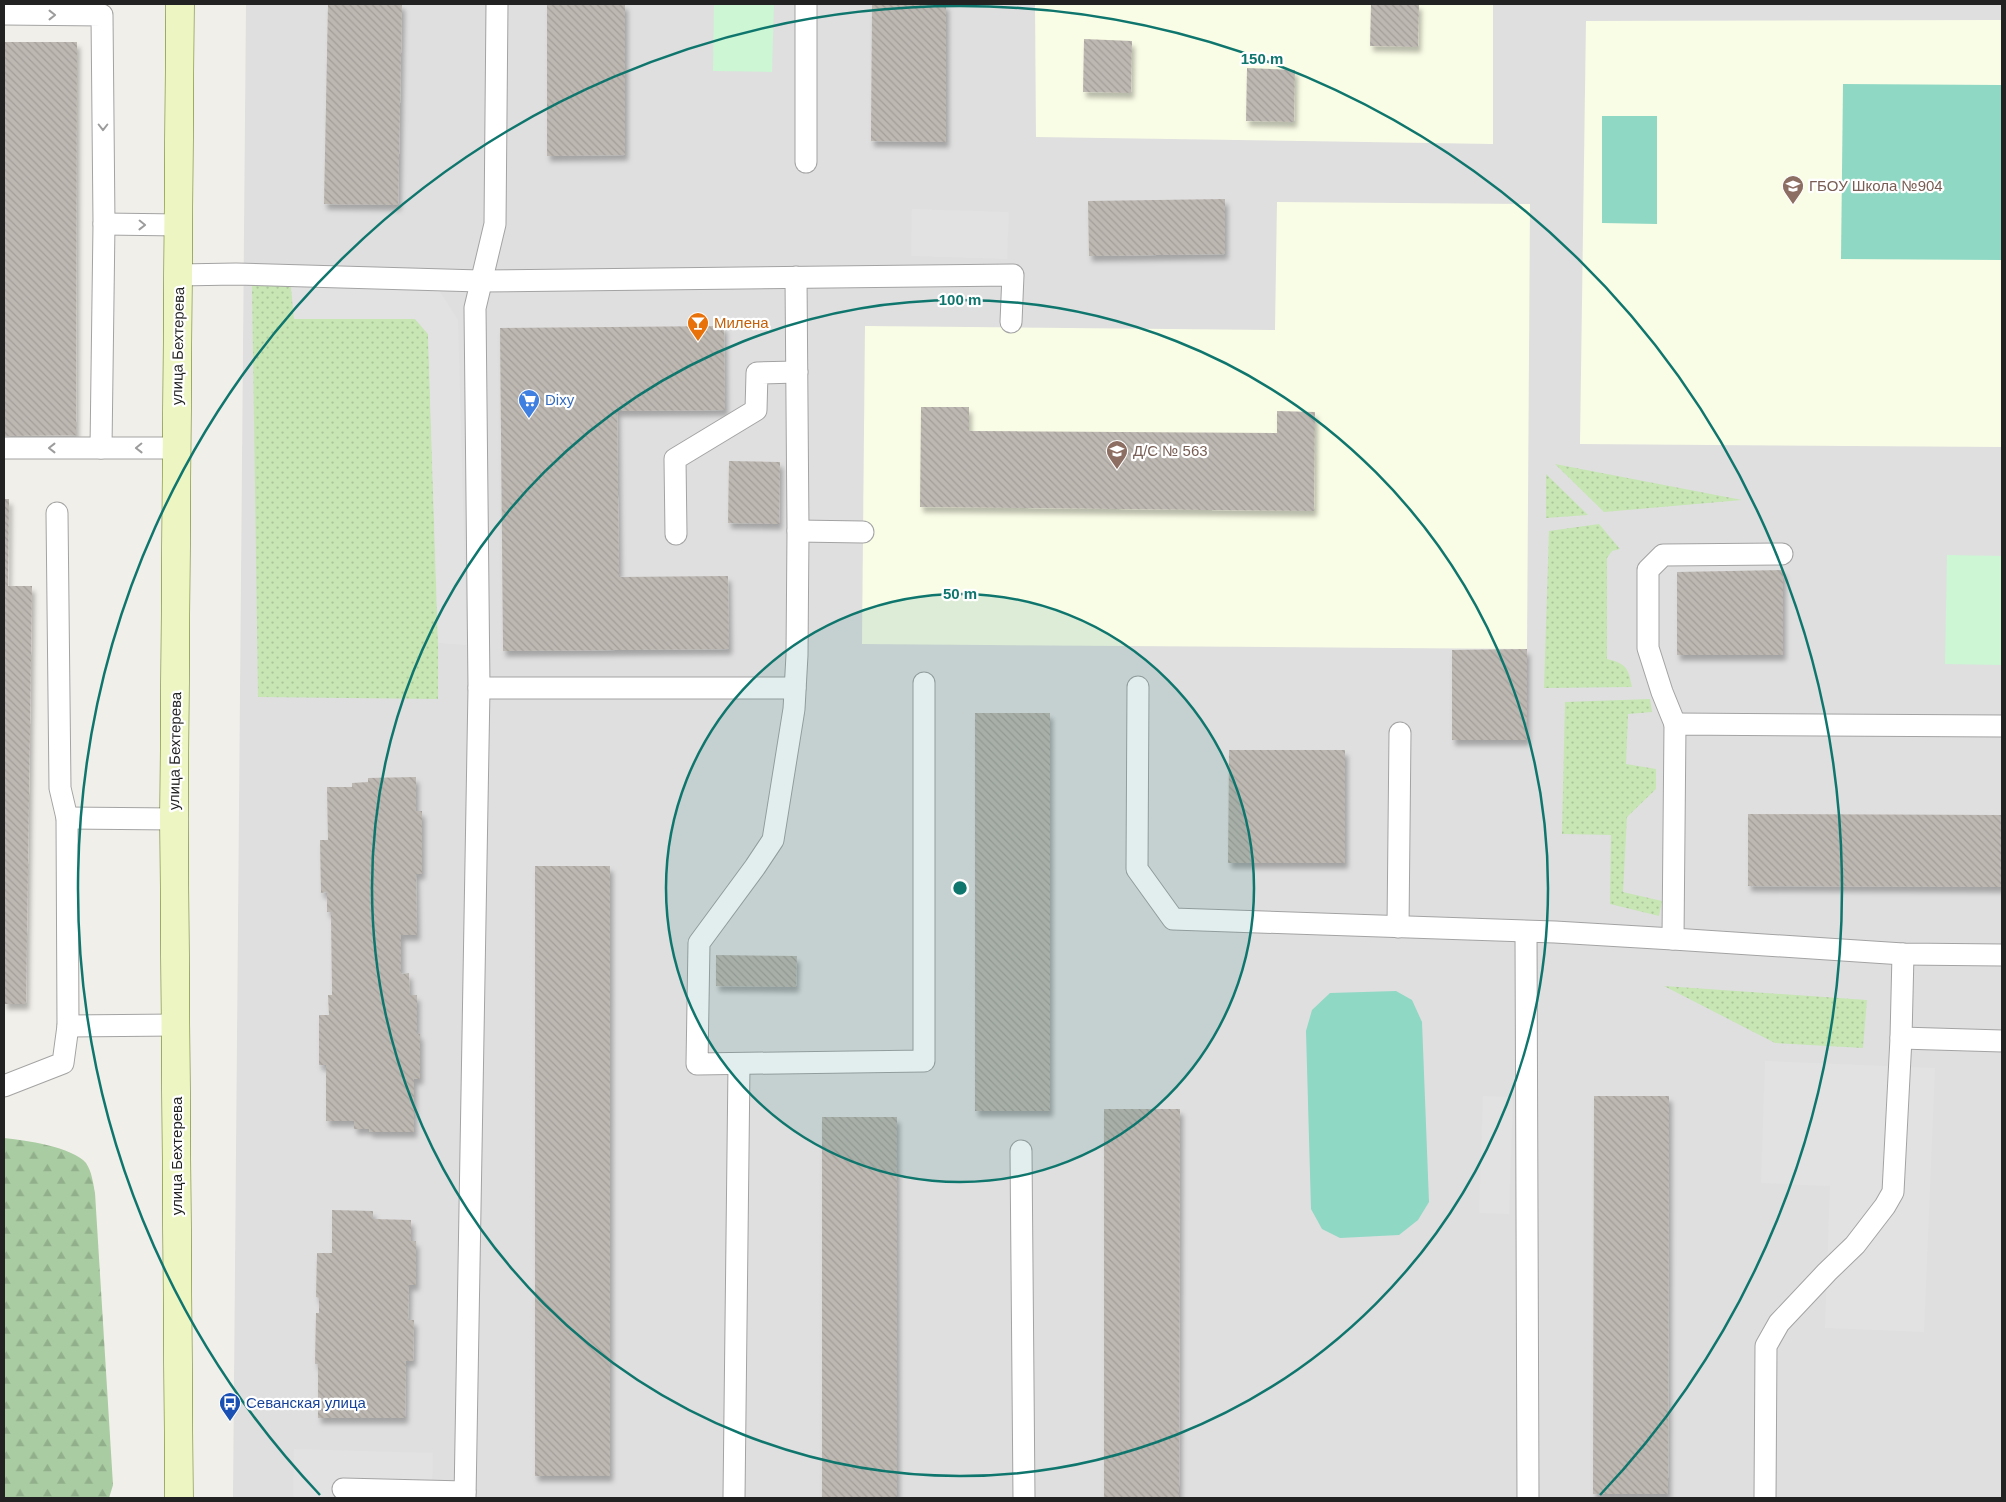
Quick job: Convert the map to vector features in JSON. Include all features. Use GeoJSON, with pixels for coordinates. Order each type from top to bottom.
{"type":"FeatureCollection","features":[{"type":"Feature","properties":{"kind":"street","name":"улица Бехтерева"},"geometry":{"type":"LineString","coordinates":[[179,1498],[174,819],[180,225],[180,4]]}},
{"type":"Feature","properties":{"kind":"lane"},"geometry":{"type":"LineString","coordinates":[[343,1489],[465,1495],[478,688],[475,308],[495,224],[497,4]]}},
{"type":"Feature","properties":{"kind":"lane"},"geometry":{"type":"LineString","coordinates":[[806,4],[806,162]]}},
{"type":"Feature","properties":{"kind":"lane"},"geometry":{"type":"LineString","coordinates":[[4,14],[102,15],[104,224],[101,448]]}},
{"type":"Feature","properties":{"kind":"lane"},"geometry":{"type":"LineString","coordinates":[[104,224],[180,225]]}},
{"type":"Feature","properties":{"kind":"lane"},"geometry":{"type":"LineString","coordinates":[[179,275],[236,274],[480,281],[1014,275],[1011,322]]}},
{"type":"Feature","properties":{"kind":"lane"},"geometry":{"type":"LineString","coordinates":[[796,277],[798,531],[797,655],[794,709],[773,840],[699,943],[697,1064],[739,1065],[924,1060],[924,683]]}},
{"type":"Feature","properties":{"kind":"lane"},"geometry":{"type":"LineString","coordinates":[[676,534],[675,459],[756,410],[758,373],[797,372]]}},
{"type":"Feature","properties":{"kind":"lane"},"geometry":{"type":"LineString","coordinates":[[4,448],[177,448]]}},
{"type":"Feature","properties":{"kind":"lane"},"geometry":{"type":"LineString","coordinates":[[4,1086],[63,1063],[68,1026],[68,818],[60,788],[57,513]]}},
{"type":"Feature","properties":{"kind":"lane"},"geometry":{"type":"LineString","coordinates":[[798,531],[863,532]]}},
{"type":"Feature","properties":{"kind":"lane"},"geometry":{"type":"LineString","coordinates":[[1673,939],[1675,724],[1662,692],[1648,648],[1648,570],[1663,556],[1782,554]]}},
{"type":"Feature","properties":{"kind":"lane"},"geometry":{"type":"LineString","coordinates":[[1138,687],[1137,869],[1173,919],[1673,939],[1903,954],[2002,955]]}},
{"type":"Feature","properties":{"kind":"lane"},"geometry":{"type":"LineString","coordinates":[[478,688],[795,688]]}},
{"type":"Feature","properties":{"kind":"lane"},"geometry":{"type":"LineString","coordinates":[[1675,724],[2002,726]]}},
{"type":"Feature","properties":{"kind":"lane"},"geometry":{"type":"LineString","coordinates":[[1398,927],[1400,733]]}},
{"type":"Feature","properties":{"kind":"lane"},"geometry":{"type":"LineString","coordinates":[[68,818],[174,819]]}},
{"type":"Feature","properties":{"kind":"lane"},"geometry":{"type":"LineString","coordinates":[[1526,932],[1528,1498]]}},
{"type":"Feature","properties":{"kind":"lane"},"geometry":{"type":"LineString","coordinates":[[1765,1498],[1766,1346],[1779,1323],[1855,1245],[1885,1206],[1893,1192],[1901,1038],[1903,954]]}},
{"type":"Feature","properties":{"kind":"lane"},"geometry":{"type":"LineString","coordinates":[[68,1026],[176,1025]]}},
{"type":"Feature","properties":{"kind":"lane"},"geometry":{"type":"LineString","coordinates":[[1901,1038],[2002,1041]]}},
{"type":"Feature","properties":{"kind":"lane"},"geometry":{"type":"LineString","coordinates":[[734,1498],[739,1065]]}},
{"type":"Feature","properties":{"kind":"lane"},"geometry":{"type":"LineString","coordinates":[[1021,1151],[1024,1498]]}},
{"type":"Feature","properties":{"kind":"shaded area"},"geometry":{"type":"Polygon","coordinates":[[[246,4],[2002,4],[2002,1498],[233,1498],[246,4]]]}},
{"type":"Feature","properties":{"kind":"shaded area"},"geometry":{"type":"Polygon","coordinates":[[[1035,4],[1493,4],[1493,144],[1036,137],[1035,4]]]}},
{"type":"Feature","properties":{"kind":"shaded area","name":"ГБОУ Школа №904"},"geometry":{"type":"Polygon","coordinates":[[[2002,20],[2002,447],[1580,444],[1586,21],[2002,20]]]}},
{"type":"Feature","properties":{"kind":"shaded area"},"geometry":{"type":"Polygon","coordinates":[[[1277,202],[1530,204],[1527,649],[862,644],[865,326],[1275,330],[1277,202]]]}},
{"type":"Feature","properties":{"kind":"shaded area"},"geometry":{"type":"Polygon","coordinates":[[[912,209],[1009,212],[1007,259],[911,256],[912,209]]]}},
{"type":"Feature","properties":{"kind":"shaded area"},"geometry":{"type":"Polygon","coordinates":[[[291,286],[439,290],[458,320],[467,645],[438,643],[428,334],[415,319],[294,319],[291,286]]]}},
{"type":"Feature","properties":{"kind":"shaded area"},"geometry":{"type":"Polygon","coordinates":[[[1765,1061],[1935,1068],[1924,1332],[1825,1328],[1830,1186],[1761,1183],[1765,1061]]]}},
{"type":"Feature","properties":{"kind":"shaded area"},"geometry":{"type":"Polygon","coordinates":[[[1483,1096],[1513,1097],[1509,1214],[1479,1213],[1483,1096]]]}},
{"type":"Feature","properties":{"kind":"shaded area"},"geometry":{"type":"Polygon","coordinates":[[[294,1449],[433,1453],[432,1498],[293,1498],[294,1449]]]}},
{"type":"Feature","properties":{"kind":"green space"},"geometry":{"type":"Polygon","coordinates":[[[714,4],[774,4],[772,72],[713,71],[714,4]]]}},
{"type":"Feature","properties":{"kind":"green space"},"geometry":{"type":"Polygon","coordinates":[[[1843,84],[2002,85],[2002,260],[1841,259],[1843,84]]]}},
{"type":"Feature","properties":{"kind":"green space"},"geometry":{"type":"Polygon","coordinates":[[[1602,116],[1657,116],[1657,224],[1602,223],[1602,116]]]}},
{"type":"Feature","properties":{"kind":"green space"},"geometry":{"type":"Polygon","coordinates":[[[252,284],[291,286],[294,319],[415,319],[428,334],[438,643],[438,699],[258,697],[252,284]]]}},
{"type":"Feature","properties":{"kind":"green space"},"geometry":{"type":"Polygon","coordinates":[[[1555,464],[1742,500],[1604,512],[1555,464]]]}},
{"type":"Feature","properties":{"kind":"green space"},"geometry":{"type":"Polygon","coordinates":[[[1546,474],[1588,515],[1546,518],[1546,474]]]}},
{"type":"Feature","properties":{"kind":"green space"},"geometry":{"type":"Polygon","coordinates":[[[1599,524],[1620,549],[1612,551],[1607,558],[1607,659],[1619,663],[1626,668],[1632,687],[1544,688],[1549,531],[1599,524]]]}},
{"type":"Feature","properties":{"kind":"green space"},"geometry":{"type":"Polygon","coordinates":[[[1947,555],[2002,556],[2002,665],[1945,664],[1947,555]]]}},
{"type":"Feature","properties":{"kind":"green space"},"geometry":{"type":"Polygon","coordinates":[[[1650,699],[1652,712],[1628,714],[1626,764],[1656,769],[1656,789],[1627,817],[1623,892],[1662,901],[1659,916],[1610,904],[1611,835],[1562,834],[1565,702],[1650,699]]]}},
{"type":"Feature","properties":{"kind":"green space"},"geometry":{"type":"Polygon","coordinates":[[[1664,986],[1867,1000],[1863,1048],[1775,1043],[1664,986]]]}},
{"type":"Feature","properties":{"kind":"green space"},"geometry":{"type":"Polygon","coordinates":[[[1396,991],[1412,1000],[1422,1022],[1429,1202],[1418,1220],[1399,1235],[1340,1238],[1322,1229],[1311,1209],[1306,1031],[1312,1010],[1330,993],[1396,991]]]}},
{"type":"Feature","properties":{"kind":"green space"},"geometry":{"type":"Polygon","coordinates":[[[4,1138],[48,1145],[71,1153],[80,1157],[86,1163],[91,1174],[95,1193],[113,1485],[109,1498],[4,1498],[4,1138]]]}},
{"type":"Feature","properties":{"kind":"building"},"geometry":{"type":"Polygon","coordinates":[[[328,4],[402,4],[398,205],[324,204],[328,4]]]}},
{"type":"Feature","properties":{"kind":"building"},"geometry":{"type":"Polygon","coordinates":[[[547,4],[625,4],[625,155],[547,156],[547,4]]]}},
{"type":"Feature","properties":{"kind":"building"},"geometry":{"type":"Polygon","coordinates":[[[872,4],[946,4],[946,142],[871,141],[872,4]]]}},
{"type":"Feature","properties":{"kind":"building"},"geometry":{"type":"Polygon","coordinates":[[[1371,4],[1419,4],[1418,47],[1370,46],[1371,4]]]}},
{"type":"Feature","properties":{"kind":"building"},"geometry":{"type":"Polygon","coordinates":[[[1084,39],[1132,41],[1131,93],[1083,92],[1084,39]]]}},
{"type":"Feature","properties":{"kind":"building"},"geometry":{"type":"Polygon","coordinates":[[[4,42],[77,42],[76,435],[4,436],[4,42]]]}},
{"type":"Feature","properties":{"kind":"building"},"geometry":{"type":"Polygon","coordinates":[[[1247,68],[1295,70],[1294,122],[1246,121],[1247,68]]]}},
{"type":"Feature","properties":{"kind":"building"},"geometry":{"type":"Polygon","coordinates":[[[1225,199],[1225,254],[1089,256],[1088,201],[1225,199]]]}},
{"type":"Feature","properties":{"kind":"building"},"geometry":{"type":"Polygon","coordinates":[[[724,326],[725,410],[617,411],[619,577],[728,576],[729,649],[503,651],[500,328],[724,326]]]}},
{"type":"Feature","properties":{"kind":"building","name":"Д/C № 563"},"geometry":{"type":"Polygon","coordinates":[[[921,407],[969,407],[969,431],[1277,433],[1277,411],[1315,412],[1314,511],[920,507],[921,407]]]}},
{"type":"Feature","properties":{"kind":"building"},"geometry":{"type":"Polygon","coordinates":[[[729,461],[780,462],[779,524],[728,523],[729,461]]]}},
{"type":"Feature","properties":{"kind":"building"},"geometry":{"type":"Polygon","coordinates":[[[4,499],[9,499],[8,586],[32,586],[26,1004],[4,1004],[4,499]]]}},
{"type":"Feature","properties":{"kind":"building"},"geometry":{"type":"Polygon","coordinates":[[[1783,570],[1783,655],[1677,655],[1677,572],[1783,570]]]}},
{"type":"Feature","properties":{"kind":"building"},"geometry":{"type":"Polygon","coordinates":[[[1527,649],[1527,740],[1452,740],[1452,650],[1527,649]]]}},
{"type":"Feature","properties":{"kind":"building"},"geometry":{"type":"Polygon","coordinates":[[[975,713],[1050,713],[1050,1111],[975,1111],[975,713]]]}},
{"type":"Feature","properties":{"kind":"building"},"geometry":{"type":"Polygon","coordinates":[[[1229,750],[1345,750],[1345,863],[1228,863],[1229,750]]]}},
{"type":"Feature","properties":{"kind":"building"},"geometry":{"type":"Polygon","coordinates":[[[416,777],[416,811],[422,811],[422,874],[416,874],[417,935],[401,935],[401,974],[409,973],[410,995],[417,995],[417,1034],[420,1034],[420,1079],[414,1079],[414,1132],[370,1132],[369,1129],[354,1129],[354,1121],[326,1121],[326,1065],[319,1065],[319,1015],[329,1015],[328,995],[332,995],[331,912],[327,912],[327,892],[321,893],[320,840],[328,840],[327,787],[352,787],[352,783],[368,782],[368,778],[416,777]]]}},
{"type":"Feature","properties":{"kind":"building"},"geometry":{"type":"Polygon","coordinates":[[[1748,814],[2002,815],[2002,887],[1748,886],[1748,814]]]}},
{"type":"Feature","properties":{"kind":"building"},"geometry":{"type":"Polygon","coordinates":[[[535,866],[610,866],[610,1476],[535,1476],[535,866]]]}},
{"type":"Feature","properties":{"kind":"building"},"geometry":{"type":"Polygon","coordinates":[[[716,955],[797,956],[796,987],[716,986],[716,955]]]}},
{"type":"Feature","properties":{"kind":"building"},"geometry":{"type":"Polygon","coordinates":[[[1594,1096],[1669,1096],[1668,1494],[1593,1494],[1594,1096]]]}},
{"type":"Feature","properties":{"kind":"building"},"geometry":{"type":"Polygon","coordinates":[[[1104,1109],[1180,1109],[1179,1498],[1104,1498],[1104,1109]]]}},
{"type":"Feature","properties":{"kind":"building"},"geometry":{"type":"Polygon","coordinates":[[[822,1117],[897,1117],[897,1498],[822,1498],[822,1117]]]}},
{"type":"Feature","properties":{"kind":"building"},"geometry":{"type":"Polygon","coordinates":[[[332,1210],[373,1211],[373,1219],[411,1220],[411,1241],[416,1241],[416,1285],[409,1285],[408,1320],[414,1320],[413,1361],[406,1361],[405,1418],[318,1418],[318,1364],[315,1364],[316,1313],[319,1313],[319,1298],[316,1297],[317,1253],[332,1253],[332,1210]]]}},
{"type":"Feature","properties":{"kind":"place","name":"ГБОУ Школа №904"},"geometry":{"type":"Point","coordinates":[1793,205]}},
{"type":"Feature","properties":{"kind":"place","name":"Милена"},"geometry":{"type":"Point","coordinates":[698,342]}},
{"type":"Feature","properties":{"kind":"place","name":"Dixy"},"geometry":{"type":"Point","coordinates":[529,419]}},
{"type":"Feature","properties":{"kind":"place","name":"Д/C № 563"},"geometry":{"type":"Point","coordinates":[1117,470]}},
{"type":"Feature","properties":{"kind":"place","name":"Севанская улица"},"geometry":{"type":"Point","coordinates":[230,1422]}}]}
